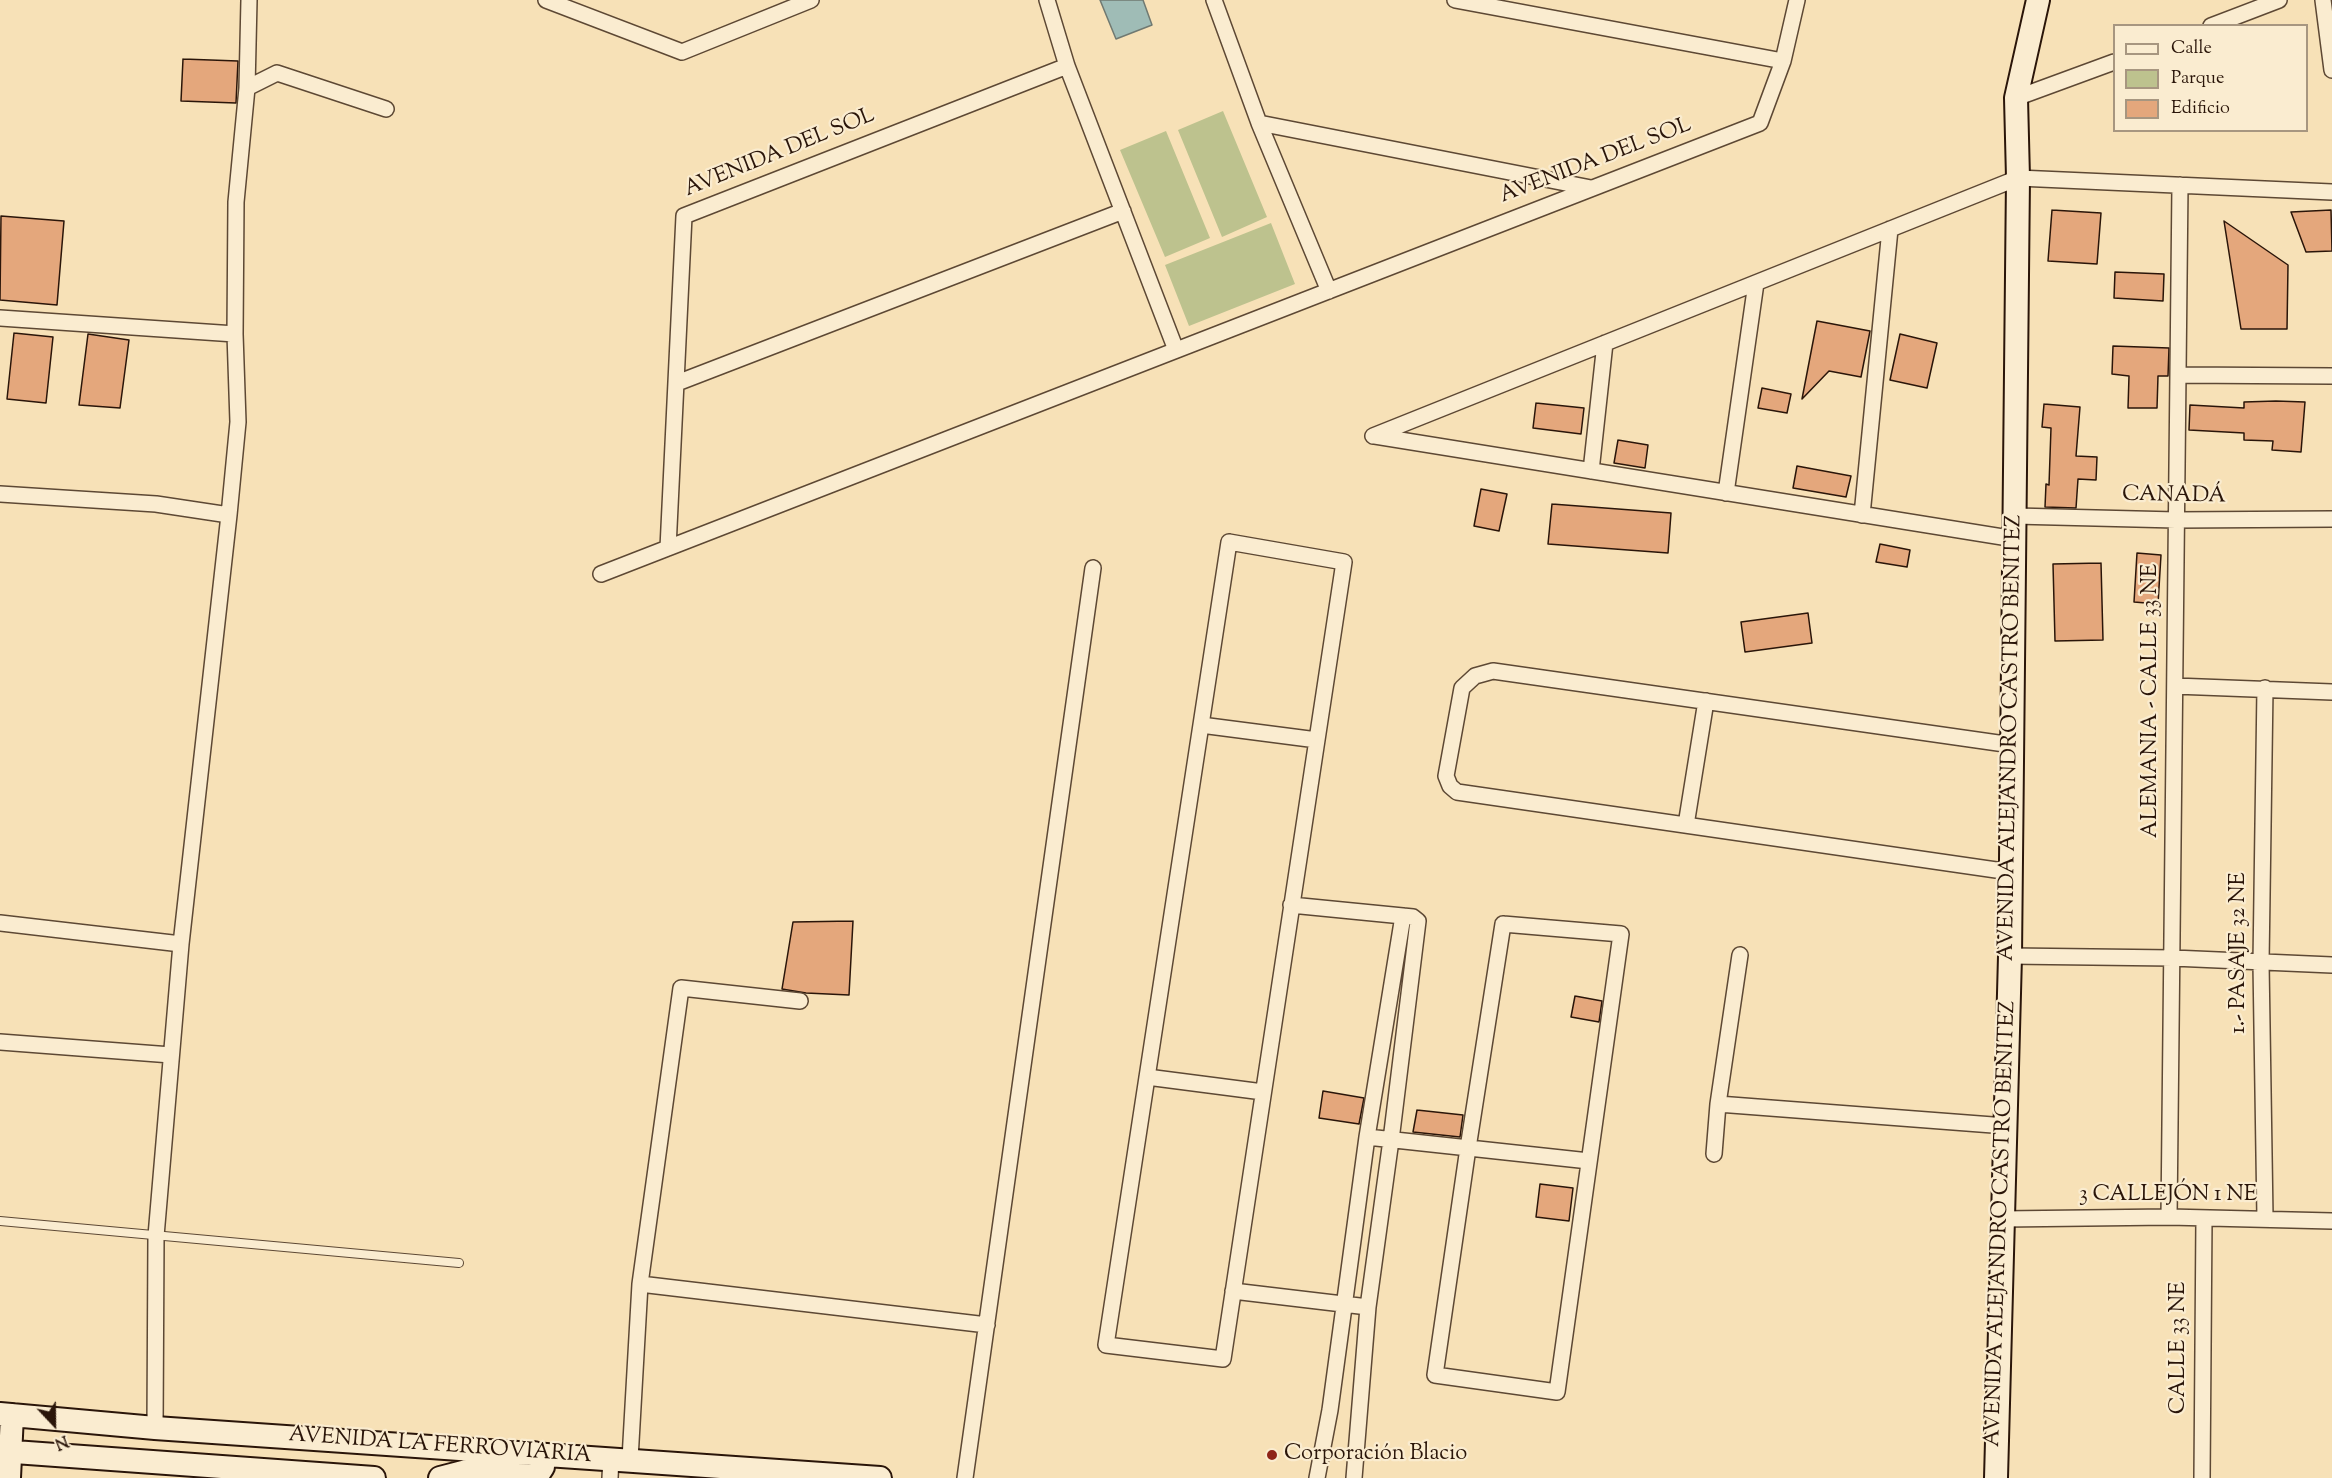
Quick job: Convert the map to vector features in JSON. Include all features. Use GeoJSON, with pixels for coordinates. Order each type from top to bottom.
{"type":"FeatureCollection","features":[{"type":"Feature","properties":{"kind":"street"},"geometry":{"type":"LineString","coordinates":[[155,1428],[156,1236],[181,944],[238,422],[235,334],[236,202],[247,88],[249,0]]}},
{"type":"Feature","properties":{"kind":"street"},"geometry":{"type":"LineString","coordinates":[[546,0],[682,52],[811,0]]}},
{"type":"Feature","properties":{"kind":"street"},"geometry":{"type":"LineString","coordinates":[[1047,0],[1067,66],[1176,350]]}},
{"type":"Feature","properties":{"kind":"street"},"geometry":{"type":"LineString","coordinates":[[1214,0],[1258,123],[1329,291]]}},
{"type":"Feature","properties":{"kind":"street"},"geometry":{"type":"LineString","coordinates":[[1455,0],[1784,61]]}},
{"type":"Feature","properties":{"kind":"street","name":"AVENIDA DEL SOL"},"geometry":{"type":"LineString","coordinates":[[601,574],[1760,123],[1784,61],[1797,0]]}},
{"type":"Feature","properties":{"kind":"street","name":"AVENIDA ALEJANDRO CASTRO BENITEZ"},"geometry":{"type":"LineString","coordinates":[[1996,1478],[2010,956],[2018,178],[2016,99],[2038,0]]}},
{"type":"Feature","properties":{"kind":"street"},"geometry":{"type":"LineString","coordinates":[[2216,24],[2279,0]]}},
{"type":"Feature","properties":{"kind":"street"},"geometry":{"type":"LineString","coordinates":[[2323,0],[2332,70]]}},
{"type":"Feature","properties":{"kind":"street"},"geometry":{"type":"LineString","coordinates":[[2016,99],[2113,63]]}},
{"type":"Feature","properties":{"kind":"street","name":"AVENIDA DEL SOL"},"geometry":{"type":"LineString","coordinates":[[668,548],[684,216],[1067,66]]}},
{"type":"Feature","properties":{"kind":"street"},"geometry":{"type":"LineString","coordinates":[[247,88],[277,73],[386,109]]}},
{"type":"Feature","properties":{"kind":"street"},"geometry":{"type":"LineString","coordinates":[[1258,123],[1591,188]]}},
{"type":"Feature","properties":{"kind":"street"},"geometry":{"type":"LineString","coordinates":[[2014,539],[1372,436],[2018,178],[2332,192]]}},
{"type":"Feature","properties":{"kind":"street","name":"ALEMANIA - CALLE 33 NE"},"geometry":{"type":"LineString","coordinates":[[2169,1217],[2180,185]]}},
{"type":"Feature","properties":{"kind":"street"},"geometry":{"type":"LineString","coordinates":[[676,383],[1123,211]]}},
{"type":"Feature","properties":{"kind":"street"},"geometry":{"type":"LineString","coordinates":[[1862,515],[1890,229]]}},
{"type":"Feature","properties":{"kind":"street"},"geometry":{"type":"LineString","coordinates":[[1726,493],[1756,283]]}},
{"type":"Feature","properties":{"kind":"street"},"geometry":{"type":"LineString","coordinates":[[0,318],[235,334]]}},
{"type":"Feature","properties":{"kind":"street"},"geometry":{"type":"LineString","coordinates":[[1591,471],[1605,343]]}},
{"type":"Feature","properties":{"kind":"street"},"geometry":{"type":"LineString","coordinates":[[2178,375],[2332,376]]}},
{"type":"Feature","properties":{"kind":"street"},"geometry":{"type":"LineString","coordinates":[[0,494],[156,504],[229,515]]}},
{"type":"Feature","properties":{"kind":"street","name":"CANADÁ"},"geometry":{"type":"LineString","coordinates":[[2015,516],[2176,520],[2332,519]]}},
{"type":"Feature","properties":{"kind":"street"},"geometry":{"type":"LineString","coordinates":[[1229,542],[1344,562],[1223,1359],[1106,1345],[1201,725],[1229,542]]}},
{"type":"Feature","properties":{"kind":"street"},"geometry":{"type":"LineString","coordinates":[[965,1478],[1093,568]]}},
{"type":"Feature","properties":{"kind":"street"},"geometry":{"type":"LineString","coordinates":[[2010,872],[1457,792],[1450,786],[1446,776],[1462,688],[1475,676],[1493,670],[2012,745]]}},
{"type":"Feature","properties":{"kind":"street"},"geometry":{"type":"LineString","coordinates":[[2175,686],[2332,692]]}},
{"type":"Feature","properties":{"kind":"street","name":"1.- PASAJE 32 NE"},"geometry":{"type":"LineString","coordinates":[[2265,688],[2261,963],[2265,1218]]}},
{"type":"Feature","properties":{"kind":"street"},"geometry":{"type":"LineString","coordinates":[[1686,825],[1706,701]]}},
{"type":"Feature","properties":{"kind":"street"},"geometry":{"type":"LineString","coordinates":[[1201,725],[1317,740]]}},
{"type":"Feature","properties":{"kind":"street"},"geometry":{"type":"LineString","coordinates":[[1292,904],[1413,917],[1418,921],[1368,1307],[1354,1478]]}},
{"type":"Feature","properties":{"kind":"street"},"geometry":{"type":"LineString","coordinates":[[1317,1478],[1330,1410],[1367,1137],[1403,916]]}},
{"type":"Feature","properties":{"kind":"street"},"geometry":{"type":"LineString","coordinates":[[0,923],[181,944]]}},
{"type":"Feature","properties":{"kind":"street"},"geometry":{"type":"LineString","coordinates":[[1503,924],[1621,934],[1557,1392],[1435,1375],[1468,1148],[1503,924]]}},
{"type":"Feature","properties":{"kind":"street"},"geometry":{"type":"LineString","coordinates":[[1714,1154],[1718,1104],[1740,955]]}},
{"type":"Feature","properties":{"kind":"street"},"geometry":{"type":"LineString","coordinates":[[2010,956],[2173,958],[2332,965]]}},
{"type":"Feature","properties":{"kind":"street"},"geometry":{"type":"LineString","coordinates":[[617,1465],[681,988],[800,1001]]}},
{"type":"Feature","properties":{"kind":"street"},"geometry":{"type":"LineString","coordinates":[[0,1042],[171,1055]]}},
{"type":"Feature","properties":{"kind":"street"},"geometry":{"type":"LineString","coordinates":[[1147,1077],[1263,1092]]}},
{"type":"Feature","properties":{"kind":"street"},"geometry":{"type":"LineString","coordinates":[[1718,1104],[2006,1126]]}},
{"type":"Feature","properties":{"kind":"street"},"geometry":{"type":"LineString","coordinates":[[1367,1137],[1588,1161]]}},
{"type":"Feature","properties":{"kind":"street","name":"3 CALLEJÓN 1 NE"},"geometry":{"type":"LineString","coordinates":[[2003,1219],[2169,1217],[2332,1221]]}},
{"type":"Feature","properties":{"kind":"street","name":"CALLE 33 NE"},"geometry":{"type":"LineString","coordinates":[[2202,1478],[2204,1218]]}},
{"type":"Feature","properties":{"kind":"street"},"geometry":{"type":"LineString","coordinates":[[640,1284],[987,1325]]}},
{"type":"Feature","properties":{"kind":"street"},"geometry":{"type":"LineString","coordinates":[[1233,1291],[1368,1307]]}},
{"type":"Feature","properties":{"kind":"street"},"geometry":{"type":"LineString","coordinates":[[6,1414],[5,1452],[9,1478]]}},
{"type":"Feature","properties":{"kind":"street","name":"AVENIDA LA FERROVIARIA"},"geometry":{"type":"LineString","coordinates":[[6,1414],[155,1428],[534,1453],[617,1465],[880,1478]]}},
{"type":"Feature","properties":{"kind":"street","name":"AVENIDA LA FERROVIARIA"},"geometry":{"type":"LineString","coordinates":[[5,1452],[374,1478]]}},
{"type":"Feature","properties":{"kind":"street"},"geometry":{"type":"LineString","coordinates":[[440,1478],[466,1471],[528,1476],[539,1473],[543,1467],[543,1460],[534,1453]]}},
{"type":"Feature","properties":{"kind":"lane"},"geometry":{"type":"LineString","coordinates":[[0,1221],[459,1263]]}},
{"type":"Feature","properties":{"kind":"green space"},"geometry":{"type":"Polygon","coordinates":[[[1223,111],[1267,217],[1222,237],[1178,130],[1223,111]]]}},
{"type":"Feature","properties":{"kind":"green space"},"geometry":{"type":"Polygon","coordinates":[[[1166,131],[1210,238],[1165,257],[1120,150],[1166,131]]]}},
{"type":"Feature","properties":{"kind":"green space"},"geometry":{"type":"Polygon","coordinates":[[[1271,223],[1295,284],[1189,326],[1165,265],[1271,223]]]}},
{"type":"Feature","properties":{"kind":"water"},"geometry":{"type":"Polygon","coordinates":[[[1100,0],[1143,0],[1152,25],[1116,39],[1100,0]]]}},
{"type":"Feature","properties":{"kind":"building"},"geometry":{"type":"Polygon","coordinates":[[[183,59],[238,61],[236,103],[181,101],[183,59]]]}},
{"type":"Feature","properties":{"kind":"building"},"geometry":{"type":"Polygon","coordinates":[[[2052,210],[2101,213],[2097,264],[2048,261],[2052,210]]]}},
{"type":"Feature","properties":{"kind":"building"},"geometry":{"type":"Polygon","coordinates":[[[2331,210],[2332,251],[2306,252],[2291,212],[2331,210]]]}},
{"type":"Feature","properties":{"kind":"building"},"geometry":{"type":"Polygon","coordinates":[[[1,216],[64,221],[57,305],[0,300],[1,216]]]}},
{"type":"Feature","properties":{"kind":"building"},"geometry":{"type":"Polygon","coordinates":[[[2224,221],[2288,265],[2287,329],[2241,329],[2224,221]]]}},
{"type":"Feature","properties":{"kind":"building"},"geometry":{"type":"Polygon","coordinates":[[[2115,272],[2164,274],[2163,301],[2114,298],[2115,272]]]}},
{"type":"Feature","properties":{"kind":"building"},"geometry":{"type":"Polygon","coordinates":[[[1817,321],[1870,331],[1861,377],[1829,371],[1802,399],[1817,321]]]}},
{"type":"Feature","properties":{"kind":"building"},"geometry":{"type":"Polygon","coordinates":[[[14,333],[53,337],[46,403],[7,399],[14,333]]]}},
{"type":"Feature","properties":{"kind":"building"},"geometry":{"type":"Polygon","coordinates":[[[88,334],[129,340],[120,408],[79,405],[88,334]]]}},
{"type":"Feature","properties":{"kind":"building"},"geometry":{"type":"Polygon","coordinates":[[[1900,334],[1937,343],[1927,388],[1890,380],[1900,334]]]}},
{"type":"Feature","properties":{"kind":"building"},"geometry":{"type":"Polygon","coordinates":[[[2113,346],[2169,348],[2168,376],[2158,376],[2157,408],[2128,408],[2129,376],[2112,374],[2113,346]]]}},
{"type":"Feature","properties":{"kind":"building"},"geometry":{"type":"Polygon","coordinates":[[[1762,388],[1791,394],[1787,413],[1758,408],[1762,388]]]}},
{"type":"Feature","properties":{"kind":"building"},"geometry":{"type":"Polygon","coordinates":[[[2244,402],[2305,402],[2301,452],[2272,450],[2273,441],[2244,440],[2244,433],[2189,430],[2190,405],[2244,408],[2244,402]]]}},
{"type":"Feature","properties":{"kind":"building"},"geometry":{"type":"Polygon","coordinates":[[[1536,403],[1584,408],[1581,434],[1533,428],[1536,403]]]}},
{"type":"Feature","properties":{"kind":"building"},"geometry":{"type":"Polygon","coordinates":[[[2044,404],[2080,407],[2076,456],[2097,457],[2096,480],[2078,479],[2076,508],[2045,507],[2046,484],[2049,485],[2051,428],[2042,427],[2044,404]]]}},
{"type":"Feature","properties":{"kind":"building"},"geometry":{"type":"Polygon","coordinates":[[[1618,440],[1648,445],[1645,468],[1614,463],[1618,440]]]}},
{"type":"Feature","properties":{"kind":"building"},"geometry":{"type":"Polygon","coordinates":[[[1797,466],[1851,476],[1846,497],[1793,488],[1797,466]]]}},
{"type":"Feature","properties":{"kind":"building"},"geometry":{"type":"Polygon","coordinates":[[[1481,489],[1507,494],[1499,531],[1474,526],[1481,489]]]}},
{"type":"Feature","properties":{"kind":"building"},"geometry":{"type":"Polygon","coordinates":[[[1552,504],[1671,513],[1668,553],[1548,544],[1552,504]]]}},
{"type":"Feature","properties":{"kind":"building"},"geometry":{"type":"Polygon","coordinates":[[[1880,544],[1910,550],[1907,567],[1876,562],[1880,544]]]}},
{"type":"Feature","properties":{"kind":"building"},"geometry":{"type":"Polygon","coordinates":[[[2137,553],[2161,555],[2158,604],[2134,602],[2137,553]]]}},
{"type":"Feature","properties":{"kind":"building"},"geometry":{"type":"Polygon","coordinates":[[[2101,563],[2103,640],[2055,641],[2053,564],[2101,563]]]}},
{"type":"Feature","properties":{"kind":"building"},"geometry":{"type":"Polygon","coordinates":[[[1808,613],[1812,643],[1745,652],[1741,622],[1808,613]]]}},
{"type":"Feature","properties":{"kind":"building"},"geometry":{"type":"Polygon","coordinates":[[[853,921],[849,995],[806,993],[782,989],[793,922],[853,921]]]}},
{"type":"Feature","properties":{"kind":"building"},"geometry":{"type":"Polygon","coordinates":[[[1575,996],[1602,1001],[1599,1022],[1571,1017],[1575,996]]]}},
{"type":"Feature","properties":{"kind":"building"},"geometry":{"type":"Polygon","coordinates":[[[1323,1091],[1364,1098],[1359,1124],[1319,1118],[1323,1091]]]}},
{"type":"Feature","properties":{"kind":"building"},"geometry":{"type":"Polygon","coordinates":[[[1417,1110],[1463,1115],[1460,1137],[1413,1132],[1417,1110]]]}},
{"type":"Feature","properties":{"kind":"building"},"geometry":{"type":"Polygon","coordinates":[[[1540,1184],[1573,1188],[1569,1221],[1536,1217],[1540,1184]]]}},
{"type":"Feature","properties":{"kind":"place","name":"Corporación Blacio"},"geometry":{"type":"Point","coordinates":[1272,1455]}}]}
